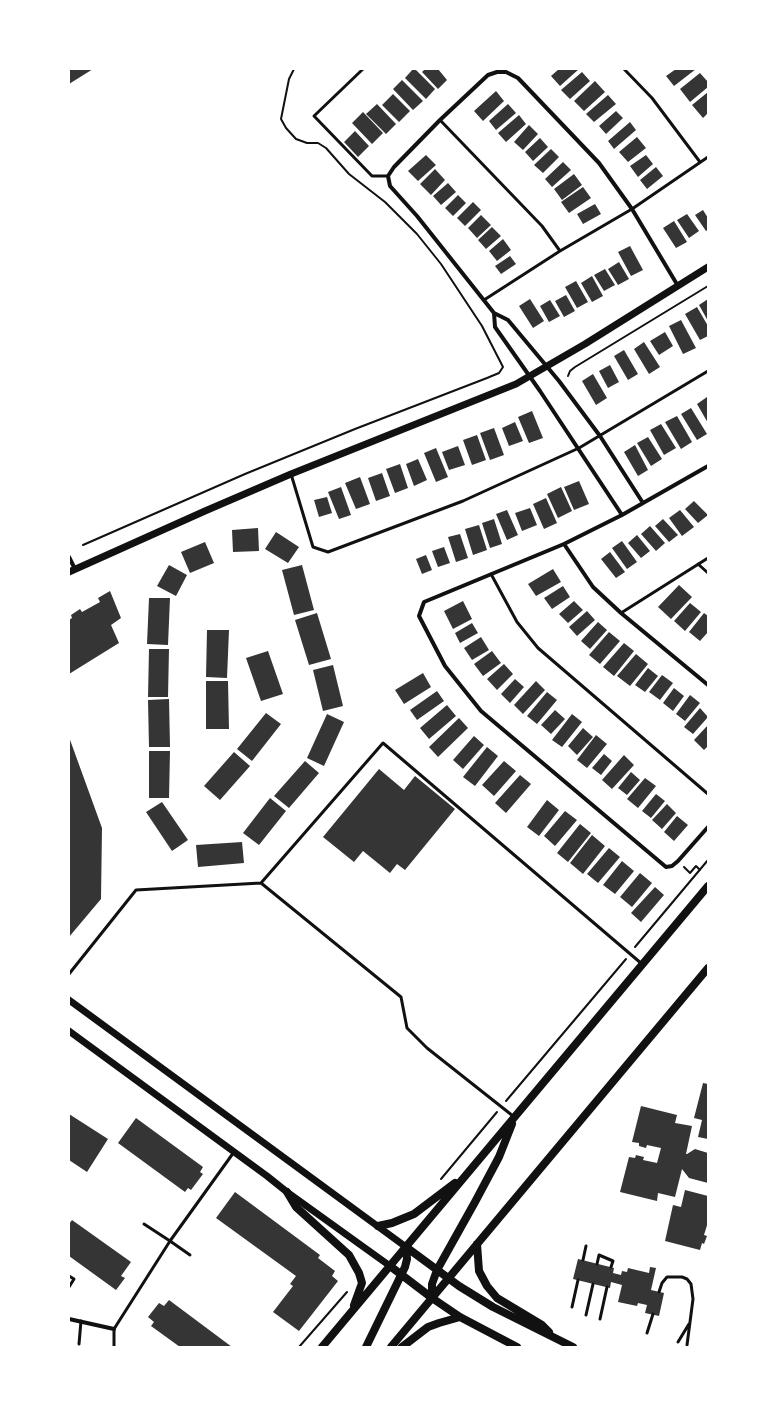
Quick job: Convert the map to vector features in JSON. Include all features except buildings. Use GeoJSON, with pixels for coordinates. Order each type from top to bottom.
{"type":"FeatureCollection","features":[{"type":"Feature","properties":{"kind":"main road"},"geometry":{"type":"LineString","coordinates":[[322,1347],[708,886]]}},
{"type":"Feature","properties":{"kind":"main road"},"geometry":{"type":"LineString","coordinates":[[390,1347],[708,968]]}},
{"type":"Feature","properties":{"kind":"main road"},"geometry":{"type":"LineString","coordinates":[[432,1298],[432,1284],[437,1270],[499,1157],[514,1117]]}},
{"type":"Feature","properties":{"kind":"main road"},"geometry":{"type":"LineString","coordinates":[[378,1226],[392,1223],[414,1214],[471,1169]]}},
{"type":"Feature","properties":{"kind":"main road"},"geometry":{"type":"LineString","coordinates":[[287,1192],[296,1207],[349,1255],[362,1283],[352,1311]]}},
{"type":"Feature","properties":{"kind":"main road"},"geometry":{"type":"LineString","coordinates":[[477,1244],[478,1270],[487,1286],[497,1298],[542,1325],[556,1338]]}},
{"type":"Feature","properties":{"kind":"main road"},"geometry":{"type":"LineString","coordinates":[[406,1247],[448,1279],[494,1307],[574,1347]]}},
{"type":"Feature","properties":{"kind":"main road"},"geometry":{"type":"LineString","coordinates":[[366,1347],[407,1259],[406,1247]]}},
{"type":"Feature","properties":{"kind":"main road"},"geometry":{"type":"LineString","coordinates":[[390,1266],[460,1317],[517,1347]]}},
{"type":"Feature","properties":{"kind":"main road"},"geometry":{"type":"LineString","coordinates":[[402,1347],[439,1322],[460,1317]]}},
{"type":"Feature","properties":{"kind":"street"},"geometry":{"type":"LineString","coordinates":[[642,503],[600,436],[559,381],[508,320],[494,313],[417,216],[390,186],[388,176],[394,167],[440,120],[488,75],[497,72],[506,72],[518,78],[598,163],[632,209],[678,286]]}},
{"type":"Feature","properties":{"kind":"street"},"geometry":{"type":"LineString","coordinates":[[69,557],[72,571],[291,474],[516,384],[548,367],[708,267]]}},
{"type":"Feature","properties":{"kind":"street"},"geometry":{"type":"LineString","coordinates":[[494,313],[495,327],[579,448],[622,515]]}},
{"type":"Feature","properties":{"kind":"street"},"geometry":{"type":"LineString","coordinates":[[708,466],[622,515],[564,544],[424,602],[419,616],[444,666],[481,712],[666,867],[672,866],[678,861],[708,827]]}},
{"type":"Feature","properties":{"kind":"street"},"geometry":{"type":"LineString","coordinates":[[564,544],[593,587],[621,613],[708,685]]}},
{"type":"Feature","properties":{"kind":"street"},"geometry":{"type":"LineString","coordinates":[[69,1000],[406,1247]]}},
{"type":"Feature","properties":{"kind":"street"},"geometry":{"type":"LineString","coordinates":[[69,1031],[390,1266]]}},
{"type":"Feature","properties":{"kind":"street"},"geometry":{"type":"LineString","coordinates":[[69,1319],[114,1329]]}},
{"type":"Feature","properties":{"kind":"lane"},"geometry":{"type":"LineString","coordinates":[[363,69],[314,116],[372,176],[388,176]]}},
{"type":"Feature","properties":{"kind":"lane"},"geometry":{"type":"LineString","coordinates":[[624,69],[652,98],[700,162]]}},
{"type":"Feature","properties":{"kind":"lane"},"geometry":{"type":"LineString","coordinates":[[440,120],[542,226],[560,251]]}},
{"type":"Feature","properties":{"kind":"lane"},"geometry":{"type":"LineString","coordinates":[[484,300],[560,251],[632,209],[708,157]]}},
{"type":"Feature","properties":{"kind":"lane"},"geometry":{"type":"LineString","coordinates":[[291,474],[313,546],[328,552],[463,501],[579,448],[708,372]]}},
{"type":"Feature","properties":{"kind":"lane"},"geometry":{"type":"LineString","coordinates":[[621,613],[708,558]]}},
{"type":"Feature","properties":{"kind":"lane"},"geometry":{"type":"LineString","coordinates":[[698,564],[708,573]]}},
{"type":"Feature","properties":{"kind":"lane"},"geometry":{"type":"LineString","coordinates":[[491,574],[517,622],[538,648],[708,794]]}},
{"type":"Feature","properties":{"kind":"lane"},"geometry":{"type":"LineString","coordinates":[[261,883],[383,744],[630,953],[642,965]]}},
{"type":"Feature","properties":{"kind":"lane"},"geometry":{"type":"LineString","coordinates":[[69,974],[136,890],[261,883],[401,997],[407,1028],[428,1048],[514,1117]]}},
{"type":"Feature","properties":{"kind":"lane"},"geometry":{"type":"LineString","coordinates":[[114,1347],[114,1329],[170,1241],[234,1152]]}},
{"type":"Feature","properties":{"kind":"lane"},"geometry":{"type":"LineString","coordinates":[[144,1224],[190,1255]]}},
{"type":"Feature","properties":{"kind":"lane"},"geometry":{"type":"LineString","coordinates":[[583,1260],[586,1246]]}},
{"type":"Feature","properties":{"kind":"lane"},"geometry":{"type":"LineString","coordinates":[[597,1264],[599,1255],[613,1261],[611,1267]]}},
{"type":"Feature","properties":{"kind":"lane"},"geometry":{"type":"LineString","coordinates":[[69,1276],[74,1279],[69,1287]]}},
{"type":"Feature","properties":{"kind":"lane"},"geometry":{"type":"LineString","coordinates":[[658,1292],[662,1283],[667,1277],[675,1276],[687,1279],[691,1284],[693,1290],[693,1305],[688,1345]]}},
{"type":"Feature","properties":{"kind":"lane"},"geometry":{"type":"LineString","coordinates":[[572,1307],[578,1280]]}},
{"type":"Feature","properties":{"kind":"lane"},"geometry":{"type":"LineString","coordinates":[[586,1315],[593,1284]]}},
{"type":"Feature","properties":{"kind":"lane"},"geometry":{"type":"LineString","coordinates":[[600,1319],[607,1287]]}},
{"type":"Feature","properties":{"kind":"lane"},"geometry":{"type":"LineString","coordinates":[[648,1333],[653,1314]]}},
{"type":"Feature","properties":{"kind":"lane"},"geometry":{"type":"LineString","coordinates":[[79,1344],[81,1321]]}},
{"type":"Feature","properties":{"kind":"lane"},"geometry":{"type":"LineString","coordinates":[[678,1342],[690,1323]]}},
{"type":"Feature","properties":{"kind":"path"},"geometry":{"type":"LineString","coordinates":[[83,545],[267,465],[487,378],[498,372],[503,367],[482,326],[441,264],[417,234],[385,202],[349,174],[326,148],[318,143],[296,139],[286,128],[281,119],[290,79],[294,69]]}},
{"type":"Feature","properties":{"kind":"path"},"geometry":{"type":"LineString","coordinates":[[568,376],[570,371],[575,367],[708,286]]}},
{"type":"Feature","properties":{"kind":"path"},"geometry":{"type":"LineString","coordinates":[[439,1182],[708,860]]}},
{"type":"Feature","properties":{"kind":"path"},"geometry":{"type":"LineString","coordinates":[[678,861],[690,872],[696,866],[700,870]]}},
{"type":"Feature","properties":{"kind":"path"},"geometry":{"type":"LineString","coordinates":[[299,1347],[346,1295],[348,1289]]}}]}
